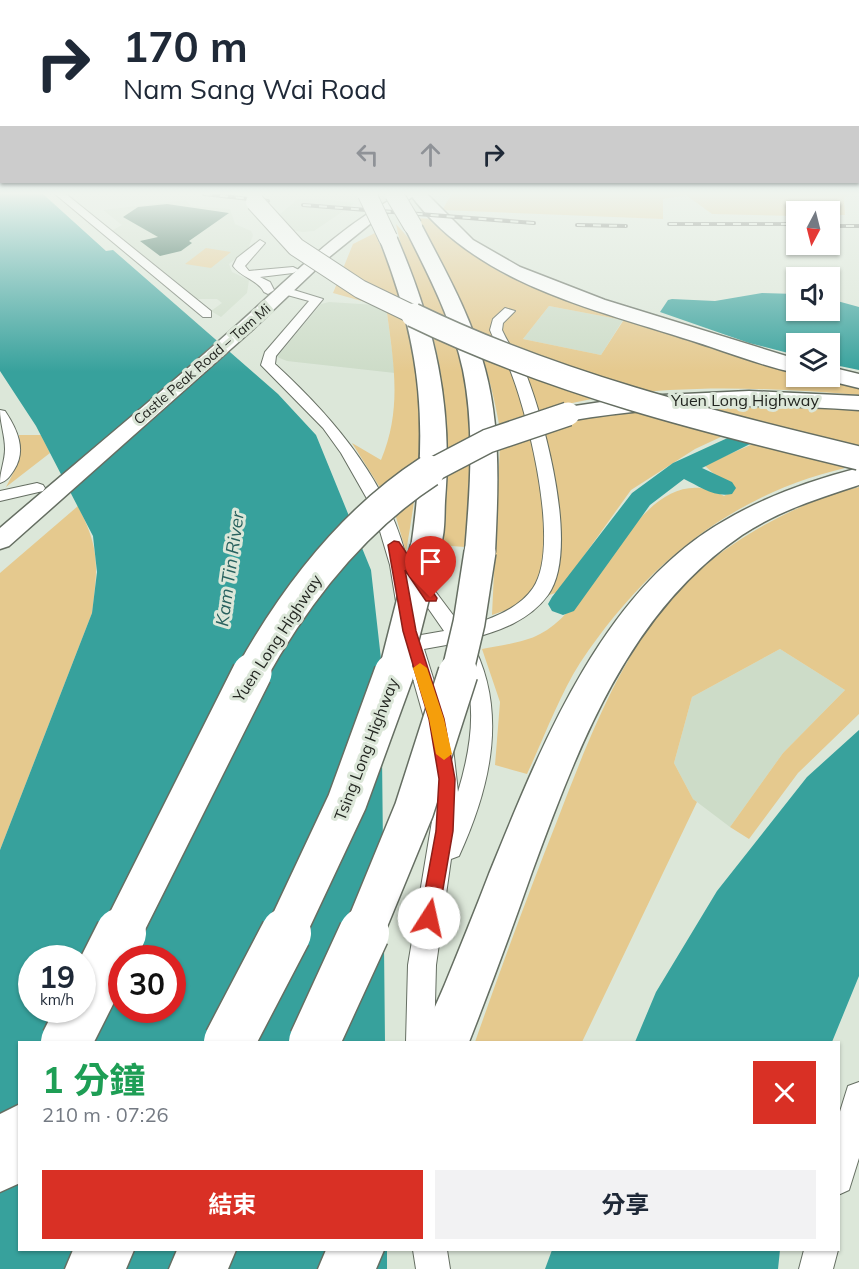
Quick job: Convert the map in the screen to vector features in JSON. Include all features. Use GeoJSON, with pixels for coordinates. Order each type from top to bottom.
{"type":"FeatureCollection","features":[{"type":"Feature","properties":{"kind":"highway"},"geometry":{"type":"LineString","coordinates":[[304,253],[384,301],[452,332],[543,366],[646,400],[859,458]]}},
{"type":"Feature","properties":{"kind":"highway","name":"Tsing Long Highway"},"geometry":{"type":"LineString","coordinates":[[230,1041],[284,942],[370,747],[404,646],[410,546],[435,460],[432,382],[422,331],[394,253]]}},
{"type":"Feature","properties":{"kind":"highway"},"geometry":{"type":"LineString","coordinates":[[314,1041],[389,874],[433,754],[461,662],[480,552],[484,456],[473,368],[451,306],[426,253]]}},
{"type":"Feature","properties":{"kind":"highway"},"geometry":{"type":"LineString","coordinates":[[480,253],[533,280],[685,333],[786,363]]}},
{"type":"Feature","properties":{"kind":"highway"},"geometry":{"type":"LineString","coordinates":[[840,376],[859,381]]}},
{"type":"Feature","properties":{"kind":"highway","name":"Yuen Long Highway"},"geometry":{"type":"LineString","coordinates":[[66,1041],[226,720],[266,649],[314,578],[370,517],[414,481],[484,442],[568,414],[631,403],[710,397],[859,403]]}},
{"type":"Feature","properties":{"kind":"highway"},"geometry":{"type":"LineString","coordinates":[[445,1041],[570,728],[608,657],[646,603],[700,550],[740,523],[789,499],[859,476]]}},
{"type":"Feature","properties":{"kind":"highway"},"geometry":{"type":"LineString","coordinates":[[0,1165],[18,1134]]}},
{"type":"Feature","properties":{"kind":"highway"},"geometry":{"type":"LineString","coordinates":[[94,1269],[105,1251]]}},
{"type":"Feature","properties":{"kind":"highway"},"geometry":{"type":"LineString","coordinates":[[198,1269],[207,1251]]}},
{"type":"Feature","properties":{"kind":"highway"},"geometry":{"type":"LineString","coordinates":[[347,1269],[356,1251]]}},
{"type":"Feature","properties":{"kind":"main road","name":"Castle Peak Road – Tam Mi"},"geometry":{"type":"LineString","coordinates":[[276,290],[292,270],[313,253]]}},
{"type":"Feature","properties":{"kind":"main road","name":"Castle Peak Road – Tam Mi"},"geometry":{"type":"LineString","coordinates":[[0,519],[42,491],[276,290],[324,253]]}},
{"type":"Feature","properties":{"kind":"main road","name":"Castle Peak Road – Tam Mi"},"geometry":{"type":"LineString","coordinates":[[0,541],[42,491]]}},
{"type":"Feature","properties":{"kind":"street"},"geometry":{"type":"LineString","coordinates":[[132,253],[207,315]]}},
{"type":"Feature","properties":{"kind":"street"},"geometry":{"type":"LineString","coordinates":[[250,253],[240,263],[245,274],[276,290],[317,300],[270,355],[268,365],[308,402],[348,452],[382,511],[410,546],[457,635],[479,685],[483,711],[483,735],[473,782],[431,903]]}},
{"type":"Feature","properties":{"kind":"street"},"geometry":{"type":"LineString","coordinates":[[245,274],[270,274],[292,270]]}},
{"type":"Feature","properties":{"kind":"street"},"geometry":{"type":"LineString","coordinates":[[413,644],[492,625],[524,607],[542,591],[551,565],[550,513],[540,447],[519,372],[496,330],[497,322],[509,311]]}},
{"type":"Feature","properties":{"kind":"street"},"geometry":{"type":"LineString","coordinates":[[0,414],[15,441],[14,454],[0,478]]}},
{"type":"Feature","properties":{"kind":"street"},"geometry":{"type":"LineString","coordinates":[[0,496],[42,491]]}},
{"type":"Feature","properties":{"kind":"street"},"geometry":{"type":"LineString","coordinates":[[410,546],[413,644],[436,719],[447,779],[444,831],[431,903],[419,994],[420,1041]]}},
{"type":"Feature","properties":{"kind":"street"},"geometry":{"type":"LineString","coordinates":[[840,1171],[859,1097]]}},
{"type":"Feature","properties":{"kind":"street"},"geometry":{"type":"LineString","coordinates":[[430,1251],[433,1269]]}},
{"type":"Feature","properties":{"kind":"street"},"geometry":{"type":"LineString","coordinates":[[816,1269],[821,1251]]}},
{"type":"Feature","properties":{"kind":"shaded area"},"geometry":{"type":"Polygon","coordinates":[[[138,253],[243,253],[229,264],[232,272],[249,280],[247,293],[221,317],[211,311],[222,303],[217,299],[195,299],[138,253]]]}},
{"type":"Feature","properties":{"kind":"shaded area"},"geometry":{"type":"Polygon","coordinates":[[[199,253],[229,253],[211,268],[185,264],[199,253]]]}},
{"type":"Feature","properties":{"kind":"shaded area"},"geometry":{"type":"Polygon","coordinates":[[[349,253],[383,253],[409,323],[419,380],[421,409],[415,495],[406,552],[394,510],[352,443],[381,460],[388,441],[394,405],[394,369],[387,313],[376,305],[333,293],[349,253]]]}},
{"type":"Feature","properties":{"kind":"shaded area"},"geometry":{"type":"Polygon","coordinates":[[[419,253],[438,289],[456,342],[469,397],[474,468],[465,547],[437,545],[444,443],[443,392],[434,341],[404,254],[419,253]]]}},
{"type":"Feature","properties":{"kind":"shaded area"},"geometry":{"type":"Polygon","coordinates":[[[436,253],[471,253],[503,274],[564,299],[682,338],[786,366],[786,387],[840,387],[840,380],[859,384],[859,395],[722,388],[632,393],[543,410],[499,424],[478,343],[436,253]],[[549,306],[523,339],[601,355],[623,320],[549,306]]]}},
{"type":"Feature","properties":{"kind":"shaded area"},"geometry":{"type":"Polygon","coordinates":[[[329,302],[376,305],[387,313],[395,373],[287,361],[277,357],[321,304],[329,302]]]}},
{"type":"Feature","properties":{"kind":"shaded area"},"geometry":{"type":"Polygon","coordinates":[[[549,306],[623,320],[601,355],[523,339],[549,306]]]}},
{"type":"Feature","properties":{"kind":"shaded area"},"geometry":{"type":"Polygon","coordinates":[[[740,402],[859,409],[859,465],[815,476],[735,511],[666,562],[635,592],[580,663],[527,774],[495,765],[500,702],[482,649],[534,637],[562,618],[646,513],[669,495],[695,488],[724,496],[733,491],[704,465],[774,435],[751,423],[695,449],[631,490],[558,592],[492,615],[500,445],[552,426],[610,411],[740,402]]]}},
{"type":"Feature","properties":{"kind":"shaded area"},"geometry":{"type":"Polygon","coordinates":[[[19,435],[41,435],[50,453],[6,487],[17,462],[20,449],[19,435]]]}},
{"type":"Feature","properties":{"kind":"shaded area"},"geometry":{"type":"Polygon","coordinates":[[[859,487],[859,714],[798,773],[749,839],[730,827],[783,753],[845,690],[780,649],[692,697],[674,763],[693,799],[697,802],[582,1041],[475,1041],[591,736],[632,653],[667,603],[706,564],[780,516],[833,494],[859,487]]]}},
{"type":"Feature","properties":{"kind":"shaded area"},"geometry":{"type":"Polygon","coordinates":[[[78,506],[90,535],[96,558],[92,613],[0,850],[0,573],[78,506]]]}},
{"type":"Feature","properties":{"kind":"shaded area"},"geometry":{"type":"Polygon","coordinates":[[[780,649],[845,690],[783,753],[730,827],[693,799],[674,763],[692,697],[780,649]]]}},
{"type":"Feature","properties":{"kind":"water","name":"Kam Tin River"},"geometry":{"type":"Polygon","coordinates":[[[0,253],[117,253],[278,394],[316,435],[371,570],[381,659],[385,1041],[18,1041],[18,1251],[387,1251],[387,1269],[0,1269],[0,850],[92,613],[97,572],[93,536],[36,426],[0,371],[0,253]]]}},
{"type":"Feature","properties":{"kind":"water"},"geometry":{"type":"Polygon","coordinates":[[[762,293],[786,294],[786,321],[840,321],[840,302],[859,307],[859,370],[840,366],[840,333],[786,333],[786,352],[749,343],[660,312],[668,300],[672,299],[715,301],[762,293]]]}},
{"type":"Feature","properties":{"kind":"water"},"geometry":{"type":"Polygon","coordinates":[[[859,730],[859,976],[832,1041],[635,1041],[656,992],[717,891],[807,777],[859,730]]]}},
{"type":"Feature","properties":{"kind":"water"},"geometry":{"type":"Polygon","coordinates":[[[552,1251],[780,1251],[778,1269],[545,1269],[552,1251]]]}},
{"type":"Feature","properties":{"kind":"waterway"},"geometry":{"type":"LineString","coordinates":[[682,468],[745,437]]}},
{"type":"Feature","properties":{"kind":"waterway"},"geometry":{"type":"LineString","coordinates":[[563,604],[641,499],[682,468]]}},
{"type":"Feature","properties":{"kind":"waterway"},"geometry":{"type":"LineString","coordinates":[[682,468],[723,488]]}},
{"type":"Feature","properties":{"kind":"slow traffic"},"geometry":{"type":"LineString","coordinates":[[420,668],[444,754]]}},
{"type":"Feature","properties":{"kind":"route"},"geometry":{"type":"LineString","coordinates":[[429,918],[441,857],[447,803],[447,779],[441,739],[410,631],[394,545],[431,598]]}}]}
